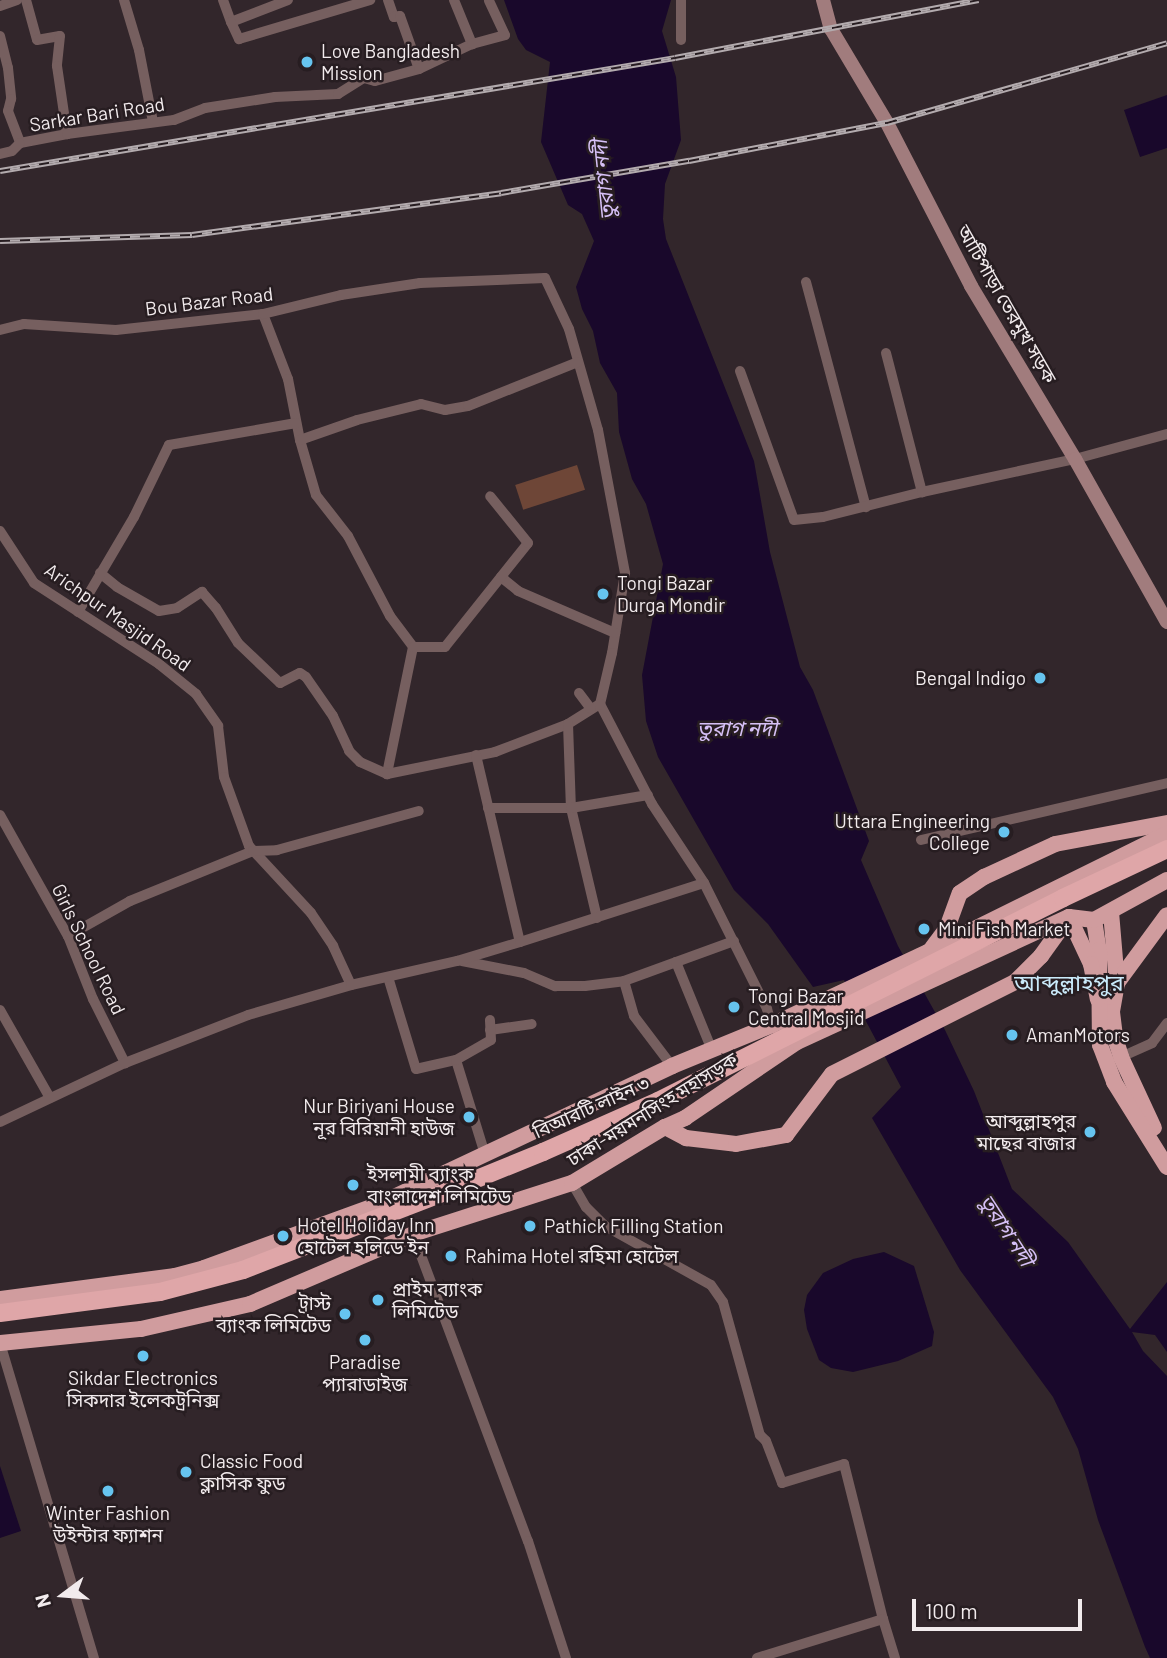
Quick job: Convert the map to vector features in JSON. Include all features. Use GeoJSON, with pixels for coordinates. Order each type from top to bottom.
{"type":"FeatureCollection","features":[{"type":"Feature","properties":{"kind":"highway"},"geometry":{"type":"LineString","coordinates":[[930,965],[960,893],[984,877],[1055,844],[1167,823]]}},
{"type":"Feature","properties":{"kind":"highway"},"geometry":{"type":"LineString","coordinates":[[930,965],[1096,870],[1167,834]]}},
{"type":"Feature","properties":{"kind":"highway","name":"বিআরটি লাইন ৩"},"geometry":{"type":"LineString","coordinates":[[0,1313],[160,1292],[243,1270],[556,1147],[670,1095],[1167,849]]}},
{"type":"Feature","properties":{"kind":"highway"},"geometry":{"type":"LineString","coordinates":[[930,965],[1069,917],[1094,920],[1167,880]]}},
{"type":"Feature","properties":{"kind":"highway"},"geometry":{"type":"LineString","coordinates":[[1111,912],[1117,982],[1112,1012],[1121,1057],[1167,1155]]}},
{"type":"Feature","properties":{"kind":"highway"},"geometry":{"type":"LineString","coordinates":[[1117,982],[1167,915]]}},
{"type":"Feature","properties":{"kind":"highway"},"geometry":{"type":"LineString","coordinates":[[1069,917],[1091,964],[1098,999]]}},
{"type":"Feature","properties":{"kind":"highway"},"geometry":{"type":"LineString","coordinates":[[665,1127],[686,1138],[736,1144],[786,1135],[832,1074],[1014,982],[1041,956],[1069,917]]}},
{"type":"Feature","properties":{"kind":"highway"},"geometry":{"type":"LineString","coordinates":[[1094,920],[1099,950],[1100,1045],[1114,1082],[1167,1167]]}},
{"type":"Feature","properties":{"kind":"highway","name":"ঢাকা-ময়মনসিংহ মহাসড়ক"},"geometry":{"type":"LineString","coordinates":[[0,1299],[144,1282],[204,1268],[377,1205],[672,1066],[789,1016],[930,965]]}},
{"type":"Feature","properties":{"kind":"highway","name":"ঢাকা-ময়মনসিংহ মহাসড়ক"},"geometry":{"type":"LineString","coordinates":[[0,1343],[141,1329],[250,1304],[413,1234],[572,1183],[665,1127],[685,1118],[797,1042],[930,965]]}},
{"type":"Feature","properties":{"kind":"main road","name":"আটিপাড়া তেরমুখ সড়ক"},"geometry":{"type":"LineString","coordinates":[[823,0],[831,29],[887,123],[971,286],[1075,459],[1167,622]]}},
{"type":"Feature","properties":{"kind":"street"},"geometry":{"type":"LineString","coordinates":[[0,6],[17,0]]}},
{"type":"Feature","properties":{"kind":"street"},"geometry":{"type":"LineString","coordinates":[[26,0],[37,40],[60,36],[57,66],[67,134]]}},
{"type":"Feature","properties":{"kind":"street"},"geometry":{"type":"LineString","coordinates":[[124,0],[139,50],[153,122]]}},
{"type":"Feature","properties":{"kind":"street"},"geometry":{"type":"LineString","coordinates":[[223,0],[239,39],[370,0]]}},
{"type":"Feature","properties":{"kind":"street"},"geometry":{"type":"LineString","coordinates":[[231,22],[288,0]]}},
{"type":"Feature","properties":{"kind":"street"},"geometry":{"type":"LineString","coordinates":[[386,0],[394,17],[400,16],[419,69]]}},
{"type":"Feature","properties":{"kind":"street"},"geometry":{"type":"LineString","coordinates":[[454,0],[472,44]]}},
{"type":"Feature","properties":{"kind":"street","name":"Sarkar Bari Road"},"geometry":{"type":"LineString","coordinates":[[0,36],[11,99],[8,111],[20,143],[174,120],[205,108],[275,97],[338,94],[364,78],[375,81],[419,69],[472,44],[505,35],[489,0]]}},
{"type":"Feature","properties":{"kind":"street"},"geometry":{"type":"LineString","coordinates":[[681,0],[681,40]]}},
{"type":"Feature","properties":{"kind":"street"},"geometry":{"type":"LineString","coordinates":[[0,154],[12,151],[20,143]]}},
{"type":"Feature","properties":{"kind":"street","name":"Bou Bazar Road"},"geometry":{"type":"LineString","coordinates":[[0,330],[23,324],[116,330],[263,314],[341,295],[420,283],[545,278],[569,329],[578,362]]}},
{"type":"Feature","properties":{"kind":"street"},"geometry":{"type":"LineString","coordinates":[[806,282],[866,507]]}},
{"type":"Feature","properties":{"kind":"street"},"geometry":{"type":"LineString","coordinates":[[263,314],[288,379],[299,440],[316,495],[348,536],[390,616],[412,647],[387,774]]}},
{"type":"Feature","properties":{"kind":"street"},"geometry":{"type":"LineString","coordinates":[[886,353],[922,492]]}},
{"type":"Feature","properties":{"kind":"street"},"geometry":{"type":"LineString","coordinates":[[100,573],[117,587],[159,611],[177,608],[202,592],[216,608],[238,643],[280,683],[300,673],[306,677],[333,716],[349,751],[360,762],[387,774],[495,752],[568,724],[596,707],[615,634],[625,573],[598,430],[578,362],[468,406],[445,410],[421,404],[357,420],[299,440]]}},
{"type":"Feature","properties":{"kind":"street"},"geometry":{"type":"LineString","coordinates":[[740,372],[794,520],[866,507],[1075,459],[1167,434]]}},
{"type":"Feature","properties":{"kind":"street"},"geometry":{"type":"LineString","coordinates":[[78,612],[134,517],[169,445],[296,423]]}},
{"type":"Feature","properties":{"kind":"street"},"geometry":{"type":"LineString","coordinates":[[412,647],[445,647],[528,543],[490,496]]}},
{"type":"Feature","properties":{"kind":"street","name":"Arichpur Masjid Road"},"geometry":{"type":"LineString","coordinates":[[0,531],[4,544],[34,583],[159,664],[196,694],[218,726],[224,777],[241,831],[253,851],[311,913],[333,946],[351,985]]}},
{"type":"Feature","properties":{"kind":"street"},"geometry":{"type":"LineString","coordinates":[[501,577],[518,591],[615,634]]}},
{"type":"Feature","properties":{"kind":"street"},"geometry":{"type":"LineString","coordinates":[[579,693],[596,707],[704,883],[772,1025]]}},
{"type":"Feature","properties":{"kind":"street"},"geometry":{"type":"LineString","coordinates":[[568,724],[570,808],[597,918]]}},
{"type":"Feature","properties":{"kind":"street"},"geometry":{"type":"LineString","coordinates":[[476,755],[520,942]]}},
{"type":"Feature","properties":{"kind":"street"},"geometry":{"type":"LineString","coordinates":[[921,840],[1167,783]]}},
{"type":"Feature","properties":{"kind":"street"},"geometry":{"type":"LineString","coordinates":[[488,808],[570,808],[648,795]]}},
{"type":"Feature","properties":{"kind":"street"},"geometry":{"type":"LineString","coordinates":[[68,936],[130,901],[253,851],[277,850],[419,811]]}},
{"type":"Feature","properties":{"kind":"street","name":"Girls School Road"},"geometry":{"type":"LineString","coordinates":[[0,815],[68,936],[93,999],[125,1063]]}},
{"type":"Feature","properties":{"kind":"street"},"geometry":{"type":"LineString","coordinates":[[0,1122],[125,1063],[248,1015],[351,985],[457,961],[704,883]]}},
{"type":"Feature","properties":{"kind":"street"},"geometry":{"type":"LineString","coordinates":[[457,961],[524,973],[555,986],[624,981],[734,941]]}},
{"type":"Feature","properties":{"kind":"street"},"geometry":{"type":"LineString","coordinates":[[676,962],[712,1050]]}},
{"type":"Feature","properties":{"kind":"street"},"geometry":{"type":"LineString","coordinates":[[388,977],[416,1069],[456,1060],[491,1040],[490,1025],[532,1024]]}},
{"type":"Feature","properties":{"kind":"street"},"geometry":{"type":"LineString","coordinates":[[624,981],[634,1016],[672,1066]]}},
{"type":"Feature","properties":{"kind":"street"},"geometry":{"type":"LineString","coordinates":[[0,1010],[50,1098]]}},
{"type":"Feature","properties":{"kind":"street"},"geometry":{"type":"LineString","coordinates":[[1121,1057],[1153,1043],[1167,1023]]}},
{"type":"Feature","properties":{"kind":"street"},"geometry":{"type":"LineString","coordinates":[[456,1060],[485,1154]]}},
{"type":"Feature","properties":{"kind":"street"},"geometry":{"type":"LineString","coordinates":[[572,1183],[586,1207],[605,1226],[711,1285],[723,1302],[760,1436],[766,1441],[782,1483],[844,1464],[895,1658]]}},
{"type":"Feature","properties":{"kind":"street"},"geometry":{"type":"LineString","coordinates":[[413,1234],[528,1541],[566,1658]]}},
{"type":"Feature","properties":{"kind":"street"},"geometry":{"type":"LineString","coordinates":[[0,1343],[94,1658]]}},
{"type":"Feature","properties":{"kind":"street"},"geometry":{"type":"LineString","coordinates":[[757,1658],[883,1619]]}},
{"type":"Feature","properties":{"kind":"shaded area"},"geometry":{"type":"Polygon","coordinates":[[[577,465],[585,490],[523,510],[515,485],[577,465]]]}},
{"type":"Feature","properties":{"kind":"water","name":"তুরাগ নদী"},"geometry":{"type":"Polygon","coordinates":[[[504,0],[671,0],[662,31],[676,77],[681,140],[665,184],[663,219],[666,239],[754,461],[770,552],[800,667],[813,690],[869,841],[861,860],[898,946],[945,1030],[974,1091],[1012,1189],[1068,1242],[1130,1329],[1167,1282],[1167,1352],[1155,1335],[1132,1332],[1143,1351],[1167,1376],[1167,1658],[1150,1658],[1145,1647],[1098,1520],[1078,1449],[1053,1397],[960,1270],[872,1118],[901,1087],[844,980],[813,987],[768,924],[734,890],[658,757],[646,721],[642,675],[663,564],[646,504],[632,479],[619,432],[617,393],[600,363],[593,331],[582,309],[576,287],[594,241],[582,214],[568,205],[541,142],[550,62],[526,50],[518,39],[504,0]]]}},
{"type":"Feature","properties":{"kind":"water"},"geometry":{"type":"Polygon","coordinates":[[[1167,95],[1167,148],[1140,157],[1124,110],[1167,95]]]}},
{"type":"Feature","properties":{"kind":"water"},"geometry":{"type":"Polygon","coordinates":[[[884,1252],[914,1266],[934,1332],[932,1346],[898,1361],[853,1372],[831,1368],[819,1360],[807,1329],[804,1310],[807,1295],[823,1273],[853,1259],[884,1252]]]}},
{"type":"Feature","properties":{"kind":"water"},"geometry":{"type":"Polygon","coordinates":[[[0,1466],[21,1531],[0,1538],[0,1466]]]}},
{"type":"Feature","properties":{"kind":"railway"},"geometry":{"type":"LineString","coordinates":[[0,171],[675,58],[979,0]]}},
{"type":"Feature","properties":{"kind":"railway"},"geometry":{"type":"LineString","coordinates":[[0,241],[192,235],[501,193],[887,123],[1167,43]]}},
{"type":"Feature","properties":{"kind":"place","name":"Love Bangladesh Mission"},"geometry":{"type":"Point","coordinates":[307,62]}},
{"type":"Feature","properties":{"kind":"place","name":"Tongi Bazar Durga Mondir"},"geometry":{"type":"Point","coordinates":[603,594]}},
{"type":"Feature","properties":{"kind":"place","name":"Bengal Indigo"},"geometry":{"type":"Point","coordinates":[1040,678]}},
{"type":"Feature","properties":{"kind":"place","name":"Uttara Engineering College"},"geometry":{"type":"Point","coordinates":[1004,832]}},
{"type":"Feature","properties":{"kind":"place","name":"Mini Fish Market"},"geometry":{"type":"Point","coordinates":[924,929]}},
{"type":"Feature","properties":{"kind":"place","name":"Tongi Bazar Central Mosjid"},"geometry":{"type":"Point","coordinates":[734,1007]}},
{"type":"Feature","properties":{"kind":"place","name":"AmanMotors"},"geometry":{"type":"Point","coordinates":[1012,1035]}},
{"type":"Feature","properties":{"kind":"place","name":"Nur Biriyani House নূর বিরিয়ানী হাউজ"},"geometry":{"type":"Point","coordinates":[469,1117]}},
{"type":"Feature","properties":{"kind":"place","name":"আব্দুল্লাহপুর মাছের বাজার"},"geometry":{"type":"Point","coordinates":[1090,1132]}},
{"type":"Feature","properties":{"kind":"place","name":"ইসলামী ব্যাংক বাংলাদেশ লিমিটেড"},"geometry":{"type":"Point","coordinates":[353,1185]}},
{"type":"Feature","properties":{"kind":"place","name":"Pathick Filling Station"},"geometry":{"type":"Point","coordinates":[530,1226]}},
{"type":"Feature","properties":{"kind":"place","name":"Hotel Holiday Inn হোটেল হলিডে ইন"},"geometry":{"type":"Point","coordinates":[283,1236]}},
{"type":"Feature","properties":{"kind":"place","name":"Rahima Hotel রহিমা হোটেল"},"geometry":{"type":"Point","coordinates":[451,1256]}},
{"type":"Feature","properties":{"kind":"place","name":"প্রাইম ব্যাংক লিমিটেড"},"geometry":{"type":"Point","coordinates":[378,1300]}},
{"type":"Feature","properties":{"kind":"place","name":"ট্রাস্ট ব্যাংক লিমিটেড"},"geometry":{"type":"Point","coordinates":[345,1314]}},
{"type":"Feature","properties":{"kind":"place","name":"Paradise প্যারাডাইজ"},"geometry":{"type":"Point","coordinates":[365,1340]}},
{"type":"Feature","properties":{"kind":"place","name":"Sikdar Electronics সিকদার ইলেকট্রনিক্স"},"geometry":{"type":"Point","coordinates":[143,1356]}},
{"type":"Feature","properties":{"kind":"place","name":"Classic Food ক্লাসিক ফুড"},"geometry":{"type":"Point","coordinates":[186,1472]}},
{"type":"Feature","properties":{"kind":"place","name":"Winter Fashion উইন্টার ফ্যাশন"},"geometry":{"type":"Point","coordinates":[108,1491]}},
{"type":"Feature","properties":{"kind":"district","name":"আব্দুল্লাহপুর"},"geometry":{"type":"Point","coordinates":[1069,982]}}]}
